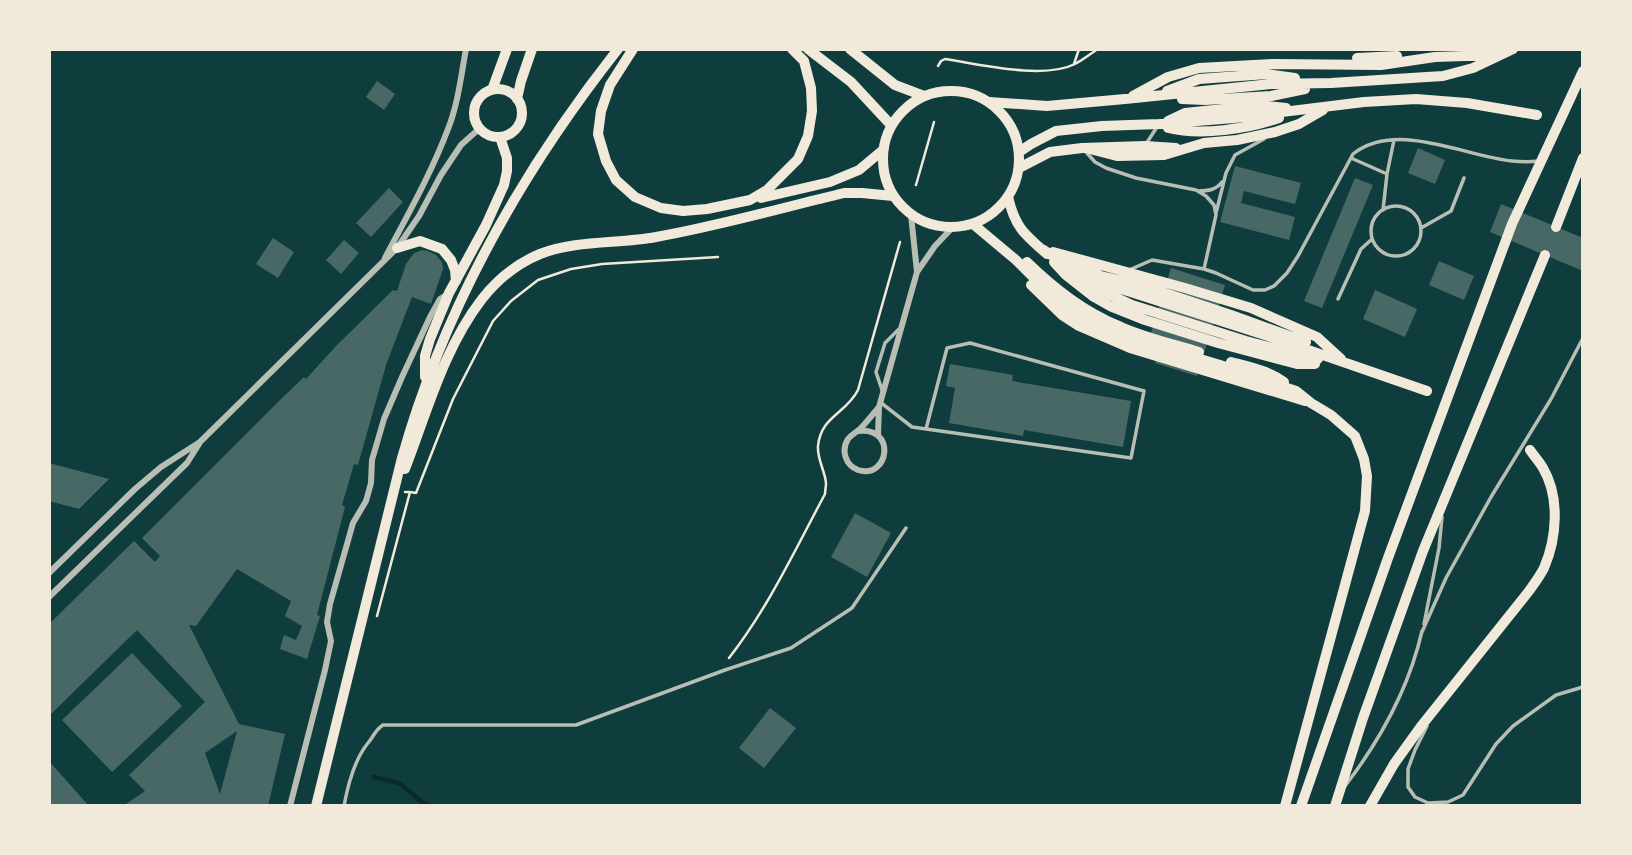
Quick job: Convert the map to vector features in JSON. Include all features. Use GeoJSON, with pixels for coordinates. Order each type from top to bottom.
{"type":"FeatureCollection","features":[{"type":"Feature","properties":{"kind":"highway"},"geometry":{"type":"LineString","coordinates":[[316,806],[411,426],[425,385],[453,315],[492,240],[589,86],[618,49]]}},
{"type":"Feature","properties":{"kind":"highway"},"geometry":{"type":"LineString","coordinates":[[633,49],[610,85],[601,111],[598,134],[606,161],[616,180],[635,197],[661,208],[682,211],[707,209],[830,182],[859,170],[883,150]]}},
{"type":"Feature","properties":{"kind":"highway"},"geometry":{"type":"LineString","coordinates":[[750,200],[767,190],[798,159],[808,136],[812,111],[811,88],[804,61],[792,49]]}},
{"type":"Feature","properties":{"kind":"highway"},"geometry":{"type":"LineString","coordinates":[[989,102],[1047,106],[1271,84],[1443,76],[1473,68],[1513,49]]}},
{"type":"Feature","properties":{"kind":"highway"},"geometry":{"type":"LineString","coordinates":[[1125,100],[1168,77],[1199,68],[1369,61],[1381,65],[1434,57],[1502,54]]}},
{"type":"Feature","properties":{"kind":"highway"},"geometry":{"type":"LineString","coordinates":[[1301,806],[1397,533],[1512,224],[1583,71]]}},
{"type":"Feature","properties":{"kind":"highway"},"geometry":{"type":"LineString","coordinates":[[1019,152],[1056,131],[1234,118],[1364,102],[1416,99],[1467,103],[1537,115]]}},
{"type":"Feature","properties":{"kind":"highway"},"geometry":{"type":"LineString","coordinates":[[1084,148],[1117,156],[1164,155],[1204,143],[1275,132],[1299,124],[1328,107]]}},
{"type":"Feature","properties":{"kind":"highway"},"geometry":{"type":"LineString","coordinates":[[425,385],[425,356],[430,339],[449,293],[486,225],[504,185],[508,171],[500,137]]}},
{"type":"Feature","properties":{"kind":"highway"},"geometry":{"type":"LineString","coordinates":[[1018,168],[1050,152],[1084,148],[1144,146],[1182,149]]}},
{"type":"Feature","properties":{"kind":"highway"},"geometry":{"type":"LineString","coordinates":[[1556,227],[1583,158]]}},
{"type":"Feature","properties":{"kind":"highway"},"geometry":{"type":"LineString","coordinates":[[391,504],[445,363],[463,327],[482,299],[517,266],[541,254],[572,246],[656,237],[844,194],[893,196]]}},
{"type":"Feature","properties":{"kind":"highway"},"geometry":{"type":"LineString","coordinates":[[1008,197],[1012,214],[1021,231],[1066,275],[1110,306],[1218,343],[1297,364],[1345,363]]}},
{"type":"Feature","properties":{"kind":"highway"},"geometry":{"type":"LineString","coordinates":[[973,224],[1078,316],[1114,333],[1296,390],[1355,436],[1364,458],[1367,476],[1365,511],[1285,806]]}},
{"type":"Feature","properties":{"kind":"highway"},"geometry":{"type":"LineString","coordinates":[[993,239],[1001,252],[1041,296],[1079,326],[1130,348],[1311,403]]}},
{"type":"Feature","properties":{"kind":"highway"},"geometry":{"type":"LineString","coordinates":[[397,248],[420,241],[442,249],[451,260],[456,281]]}},
{"type":"Feature","properties":{"kind":"highway"},"geometry":{"type":"LineString","coordinates":[[1042,249],[1251,308],[1317,337],[1345,363]]}},
{"type":"Feature","properties":{"kind":"highway"},"geometry":{"type":"LineString","coordinates":[[1042,249],[1087,278],[1427,391]]}},
{"type":"Feature","properties":{"kind":"highway"},"geometry":{"type":"LineString","coordinates":[[1336,801],[1414,577],[1545,255]]}},
{"type":"Feature","properties":{"kind":"highway"},"geometry":{"type":"LineString","coordinates":[[1370,806],[1394,764],[1529,592],[1544,569],[1555,521],[1552,492],[1543,468],[1530,450]]}},
{"type":"Feature","properties":{"kind":"main road"},"geometry":{"type":"LineString","coordinates":[[492,90],[507,49]]}},
{"type":"Feature","properties":{"kind":"main road"},"geometry":{"type":"LineString","coordinates":[[517,99],[533,49]]}},
{"type":"Feature","properties":{"kind":"main road"},"geometry":{"type":"LineString","coordinates":[[808,49],[851,82],[891,125]]}},
{"type":"Feature","properties":{"kind":"main road"},"geometry":{"type":"LineString","coordinates":[[850,49],[895,85],[924,96]]}},
{"type":"Feature","properties":{"kind":"main road"},"geometry":{"type":"LineString","coordinates":[[506,90],[517,99],[522,112],[518,126],[513,131],[500,137],[480,128],[474,116],[477,103],[485,92],[506,90]]}},
{"type":"Feature","properties":{"kind":"main road"},"geometry":{"type":"LineString","coordinates":[[946,90],[968,92],[989,102],[1004,115],[1014,133],[1019,152],[1015,183],[998,208],[973,224],[952,228],[930,224],[911,215],[893,196],[886,182],[883,150],[891,125],[905,108],[924,96],[946,90]]}},
{"type":"Feature","properties":{"kind":"street"},"geometry":{"type":"LineString","coordinates":[[383,262],[449,127],[466,49]]}},
{"type":"Feature","properties":{"kind":"street"},"geometry":{"type":"LineString","coordinates":[[862,49],[866,61]]}},
{"type":"Feature","properties":{"kind":"street"},"geometry":{"type":"LineString","coordinates":[[49,573],[135,489],[161,467],[200,442],[397,248],[461,145],[480,128]]}},
{"type":"Feature","properties":{"kind":"street"},"geometry":{"type":"LineString","coordinates":[[911,215],[917,272]]}},
{"type":"Feature","properties":{"kind":"street"},"geometry":{"type":"LineString","coordinates":[[880,405],[848,439],[844,452],[850,465],[862,471],[874,469],[883,459],[885,446],[878,435],[880,405],[917,272],[952,228]]}},
{"type":"Feature","properties":{"kind":"street"},"geometry":{"type":"LineString","coordinates":[[290,806],[326,670],[331,642],[327,622],[330,604],[353,523],[366,501],[371,483],[372,460],[384,419],[430,317],[440,299],[449,293]]}},
{"type":"Feature","properties":{"kind":"street"},"geometry":{"type":"LineString","coordinates":[[858,431],[865,430],[878,435]]}},
{"type":"Feature","properties":{"kind":"street"},"geometry":{"type":"LineString","coordinates":[[49,597],[187,463],[200,442]]}},
{"type":"Feature","properties":{"kind":"lane"},"geometry":{"type":"LineString","coordinates":[[1348,82],[1369,61]]}},
{"type":"Feature","properties":{"kind":"lane"},"geometry":{"type":"LineString","coordinates":[[1134,156],[1159,124]]}},
{"type":"Feature","properties":{"kind":"lane"},"geometry":{"type":"LineString","coordinates":[[1084,148],[1095,162],[1106,168],[1136,178],[1208,191],[1218,187],[1236,156],[1275,132]]}},
{"type":"Feature","properties":{"kind":"lane"},"geometry":{"type":"LineString","coordinates":[[1124,272],[1152,260],[1204,269],[1252,290],[1265,290],[1274,286],[1298,256],[1351,158],[1363,147],[1378,142],[1404,139],[1511,161],[1541,160]]}},
{"type":"Feature","properties":{"kind":"lane"},"geometry":{"type":"LineString","coordinates":[[1383,210],[1394,140]]}},
{"type":"Feature","properties":{"kind":"lane"},"geometry":{"type":"LineString","coordinates":[[1351,158],[1387,174]]}},
{"type":"Feature","properties":{"kind":"lane"},"geometry":{"type":"LineString","coordinates":[[1204,269],[1225,178]]}},
{"type":"Feature","properties":{"kind":"lane"},"geometry":{"type":"LineString","coordinates":[[1421,228],[1451,211],[1464,178]]}},
{"type":"Feature","properties":{"kind":"lane"},"geometry":{"type":"LineString","coordinates":[[1196,190],[1214,205],[1216,215]]}},
{"type":"Feature","properties":{"kind":"lane"},"geometry":{"type":"LineString","coordinates":[[1391,207],[1407,209],[1418,220],[1421,228],[1418,244],[1405,254],[1397,256],[1382,252],[1372,239],[1371,230],[1377,215],[1391,207]]}},
{"type":"Feature","properties":{"kind":"lane"},"geometry":{"type":"LineString","coordinates":[[1338,299],[1361,249],[1372,239]]}},
{"type":"Feature","properties":{"kind":"lane"},"geometry":{"type":"LineString","coordinates":[[883,393],[876,372],[885,343],[901,328]]}},
{"type":"Feature","properties":{"kind":"lane"},"geometry":{"type":"LineString","coordinates":[[1422,632],[1453,566],[1491,497],[1551,400],[1583,338]]}},
{"type":"Feature","properties":{"kind":"lane"},"geometry":{"type":"LineString","coordinates":[[880,405],[912,427],[926,429],[1131,458],[1144,391],[970,343],[947,348],[926,429]]}},
{"type":"Feature","properties":{"kind":"lane"},"geometry":{"type":"LineString","coordinates":[[1336,801],[1366,759],[1392,714],[1417,653],[1439,548],[1443,505]]}},
{"type":"Feature","properties":{"kind":"lane"},"geometry":{"type":"LineString","coordinates":[[344,806],[347,788],[362,749],[378,727],[383,725],[576,725],[791,648],[852,608],[906,528]]}},
{"type":"Feature","properties":{"kind":"lane"},"geometry":{"type":"LineString","coordinates":[[1438,706],[1408,769],[1408,787],[1415,797],[1428,803],[1448,802],[1463,795],[1496,744],[1513,726],[1556,695],[1583,687]]}},
{"type":"Feature","properties":{"kind":"path"},"geometry":{"type":"LineString","coordinates":[[1074,64],[1079,49]]}},
{"type":"Feature","properties":{"kind":"path"},"geometry":{"type":"LineString","coordinates":[[938,66],[945,58],[987,67],[1048,70],[1074,64],[1098,49]]}},
{"type":"Feature","properties":{"kind":"path"},"geometry":{"type":"LineString","coordinates":[[916,185],[934,122]]}},
{"type":"Feature","properties":{"kind":"path"},"geometry":{"type":"LineString","coordinates":[[725,663],[771,596],[825,494],[826,483],[818,449],[820,434],[829,420],[853,401],[858,390],[900,242]]}},
{"type":"Feature","properties":{"kind":"path"},"geometry":{"type":"LineString","coordinates":[[410,492],[416,493],[453,399],[493,321],[511,300],[538,280],[572,269],[603,264],[718,257]]}},
{"type":"Feature","properties":{"kind":"building"},"geometry":{"type":"Polygon","coordinates":[[[377,81],[395,94],[384,110],[366,97],[377,81]]]}},
{"type":"Feature","properties":{"kind":"building"},"geometry":{"type":"Polygon","coordinates":[[[1418,148],[1445,160],[1435,184],[1408,173],[1418,148]]]}},
{"type":"Feature","properties":{"kind":"building"},"geometry":{"type":"Polygon","coordinates":[[[1235,166],[1301,183],[1295,204],[1244,191],[1241,203],[1295,217],[1289,240],[1220,222],[1235,166]]]}},
{"type":"Feature","properties":{"kind":"building"},"geometry":{"type":"Polygon","coordinates":[[[1355,178],[1373,185],[1322,308],[1304,301],[1355,178]]]}},
{"type":"Feature","properties":{"kind":"building"},"geometry":{"type":"Polygon","coordinates":[[[389,188],[403,202],[371,237],[356,223],[389,188]]]}},
{"type":"Feature","properties":{"kind":"building"},"geometry":{"type":"Polygon","coordinates":[[[1501,204],[1583,238],[1583,271],[1490,232],[1501,204]]]}},
{"type":"Feature","properties":{"kind":"building"},"geometry":{"type":"Polygon","coordinates":[[[273,238],[294,252],[278,278],[256,264],[273,238]]]}},
{"type":"Feature","properties":{"kind":"building"},"geometry":{"type":"Polygon","coordinates":[[[344,240],[359,253],[341,274],[326,260],[344,240]]]}},
{"type":"Feature","properties":{"kind":"building"},"geometry":{"type":"Polygon","coordinates":[[[422,250],[436,255],[442,262],[443,269],[431,304],[412,297],[386,365],[358,465],[354,464],[342,505],[345,507],[317,615],[320,616],[307,659],[280,649],[284,635],[296,640],[302,626],[285,616],[291,601],[237,569],[196,626],[189,625],[239,724],[285,734],[268,806],[123,806],[145,791],[129,775],[205,702],[137,630],[49,716],[49,624],[134,541],[155,562],[160,556],[142,538],[281,399],[304,377],[306,379],[393,290],[397,291],[406,264],[414,253],[422,250]],[[237,731],[205,753],[220,794],[237,731]]]}},
{"type":"Feature","properties":{"kind":"building"},"geometry":{"type":"Polygon","coordinates":[[[1439,261],[1474,276],[1464,300],[1429,285],[1439,261]]]}},
{"type":"Feature","properties":{"kind":"building"},"geometry":{"type":"Polygon","coordinates":[[[1171,268],[1225,285],[1197,376],[1155,363],[1162,340],[1150,336],[1171,268]]]}},
{"type":"Feature","properties":{"kind":"building"},"geometry":{"type":"Polygon","coordinates":[[[1375,290],[1417,309],[1405,337],[1363,319],[1375,290]]]}},
{"type":"Feature","properties":{"kind":"building"},"geometry":{"type":"Polygon","coordinates":[[[950,364],[1013,375],[1012,381],[1131,401],[1123,447],[1024,430],[1023,436],[949,423],[955,388],[946,386],[950,364]]]}},
{"type":"Feature","properties":{"kind":"building"},"geometry":{"type":"Polygon","coordinates":[[[49,463],[109,479],[79,509],[49,501],[49,463]]]}},
{"type":"Feature","properties":{"kind":"building"},"geometry":{"type":"Polygon","coordinates":[[[855,513],[891,533],[867,577],[831,557],[855,513]]]}},
{"type":"Feature","properties":{"kind":"building"},"geometry":{"type":"Polygon","coordinates":[[[132,653],[182,706],[112,772],[62,720],[132,653]]]}},
{"type":"Feature","properties":{"kind":"building"},"geometry":{"type":"Polygon","coordinates":[[[770,708],[796,728],[764,768],[739,748],[770,708]]]}},
{"type":"Feature","properties":{"kind":"building"},"geometry":{"type":"Polygon","coordinates":[[[49,761],[89,806],[49,806],[49,761]]]}},
{"type":"Feature","properties":{"kind":"waterway"},"geometry":{"type":"LineString","coordinates":[[373,777],[399,783],[430,806]]}}]}
